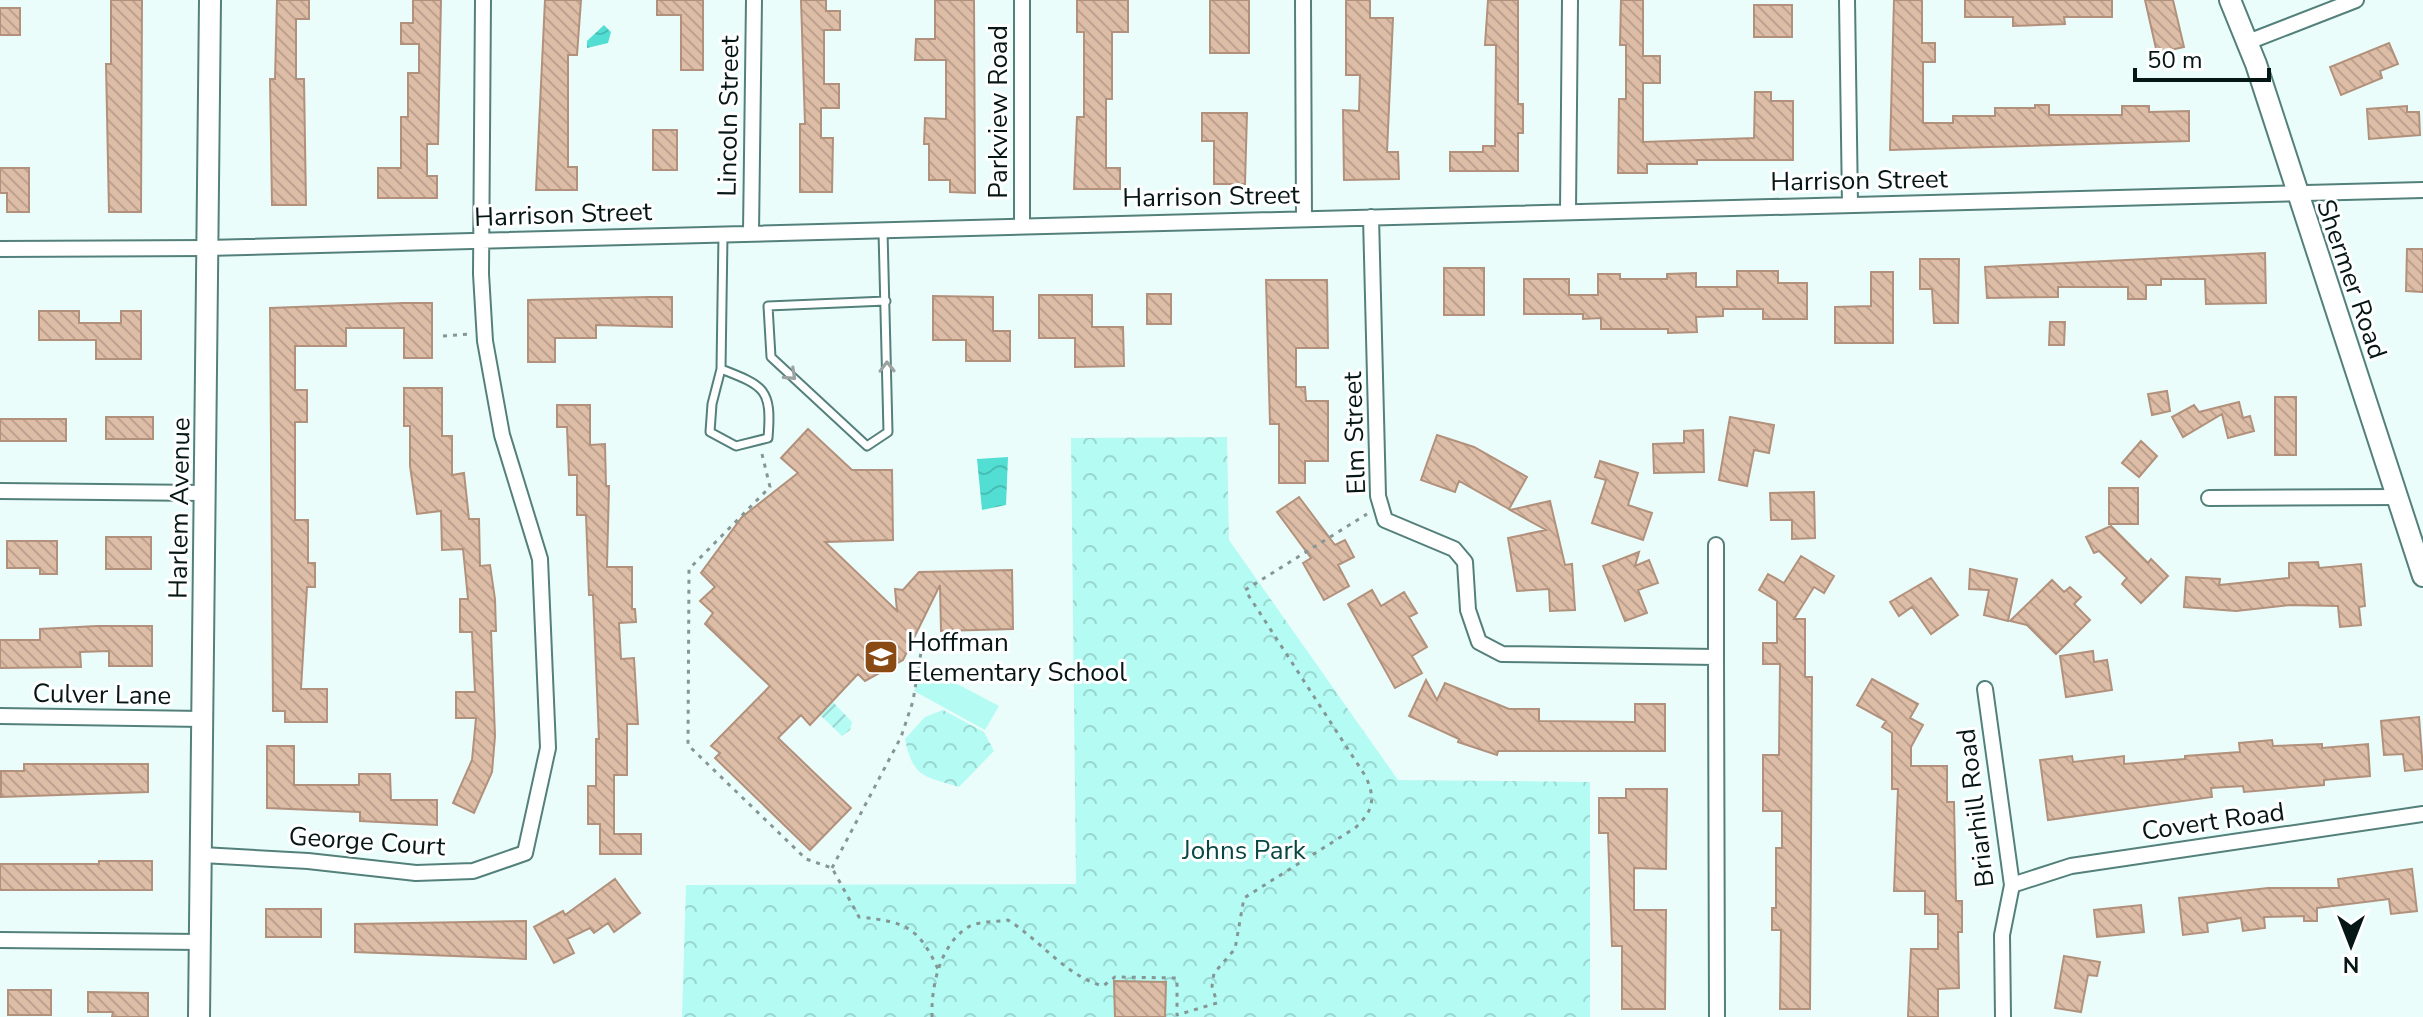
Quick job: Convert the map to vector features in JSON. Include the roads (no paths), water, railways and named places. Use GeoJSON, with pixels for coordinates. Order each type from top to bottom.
{"type":"FeatureCollection","features":[{"type":"Feature","properties":{"kind":"main road","name":"Harlem Avenue"},"geometry":{"type":"LineString","coordinates":[[199,1017],[210,0]]}},
{"type":"Feature","properties":{"kind":"main road","name":"Shermer Road"},"geometry":{"type":"LineString","coordinates":[[2230,0],[2248,42],[2423,576]]}},
{"type":"Feature","properties":{"kind":"street"},"geometry":{"type":"LineString","coordinates":[[481,240],[483,0]]}},
{"type":"Feature","properties":{"kind":"street","name":"Lincoln Street"},"geometry":{"type":"LineString","coordinates":[[751,232],[754,0]]}},
{"type":"Feature","properties":{"kind":"street","name":"Parkview Road"},"geometry":{"type":"LineString","coordinates":[[1022,0],[1022,225]]}},
{"type":"Feature","properties":{"kind":"street"},"geometry":{"type":"LineString","coordinates":[[1303,0],[1304,218]]}},
{"type":"Feature","properties":{"kind":"street"},"geometry":{"type":"LineString","coordinates":[[1568,210],[1570,0]]}},
{"type":"Feature","properties":{"kind":"street"},"geometry":{"type":"LineString","coordinates":[[1847,0],[1850,205]]}},
{"type":"Feature","properties":{"kind":"street"},"geometry":{"type":"LineString","coordinates":[[2248,42],[2356,0]]}},
{"type":"Feature","properties":{"kind":"street","name":"Harrison Street"},"geometry":{"type":"LineString","coordinates":[[0,249],[207,248],[2423,190]]}},
{"type":"Feature","properties":{"kind":"street","name":"Elm Street"},"geometry":{"type":"LineString","coordinates":[[1371,217],[1381,506],[1385,520],[1454,549],[1465,562],[1468,610],[1479,642],[1502,654],[1716,657]]}},
{"type":"Feature","properties":{"kind":"street","name":"George Court"},"geometry":{"type":"LineString","coordinates":[[202,855],[308,861],[416,873],[473,871],[525,853],[548,748],[540,559],[502,435],[485,333],[481,240]]}},
{"type":"Feature","properties":{"kind":"street"},"geometry":{"type":"LineString","coordinates":[[0,491],[205,493]]}},
{"type":"Feature","properties":{"kind":"street"},"geometry":{"type":"LineString","coordinates":[[2209,498],[2398,497]]}},
{"type":"Feature","properties":{"kind":"street"},"geometry":{"type":"LineString","coordinates":[[1716,545],[1717,1017]]}},
{"type":"Feature","properties":{"kind":"street","name":"Briarhill Road"},"geometry":{"type":"LineString","coordinates":[[1985,689],[2012,885],[2002,935],[2003,1017]]}},
{"type":"Feature","properties":{"kind":"street","name":"Culver Lane"},"geometry":{"type":"LineString","coordinates":[[0,716],[203,719]]}},
{"type":"Feature","properties":{"kind":"street","name":"Covert Road"},"geometry":{"type":"LineString","coordinates":[[2012,885],[2071,866],[2423,814]]}},
{"type":"Feature","properties":{"kind":"street"},"geometry":{"type":"LineString","coordinates":[[0,940],[201,942]]}},
{"type":"Feature","properties":{"kind":"lane"},"geometry":{"type":"LineString","coordinates":[[883,228],[886,301],[888,432],[867,446],[771,357],[768,306],[886,301]]}},
{"type":"Feature","properties":{"kind":"lane"},"geometry":{"type":"LineString","coordinates":[[721,369],[757,383],[770,407],[768,438],[736,446],[710,432],[712,404],[721,369],[723,233]]}},
{"type":"Feature","properties":{"kind":"water"},"geometry":{"type":"Polygon","coordinates":[[[604,25],[611,32],[608,43],[587,48],[587,41],[604,25]]]}},
{"type":"Feature","properties":{"kind":"water"},"geometry":{"type":"Polygon","coordinates":[[[1008,457],[1006,505],[982,510],[977,459],[1008,457]]]}},
{"type":"Feature","properties":{"kind":"place","name":"Hoffman Elementary School"},"geometry":{"type":"Point","coordinates":[881,657]}},
{"type":"Feature","properties":{"kind":"park label","name":"Johns Park"},"geometry":{"type":"Point","coordinates":[1244,850]}}]}
